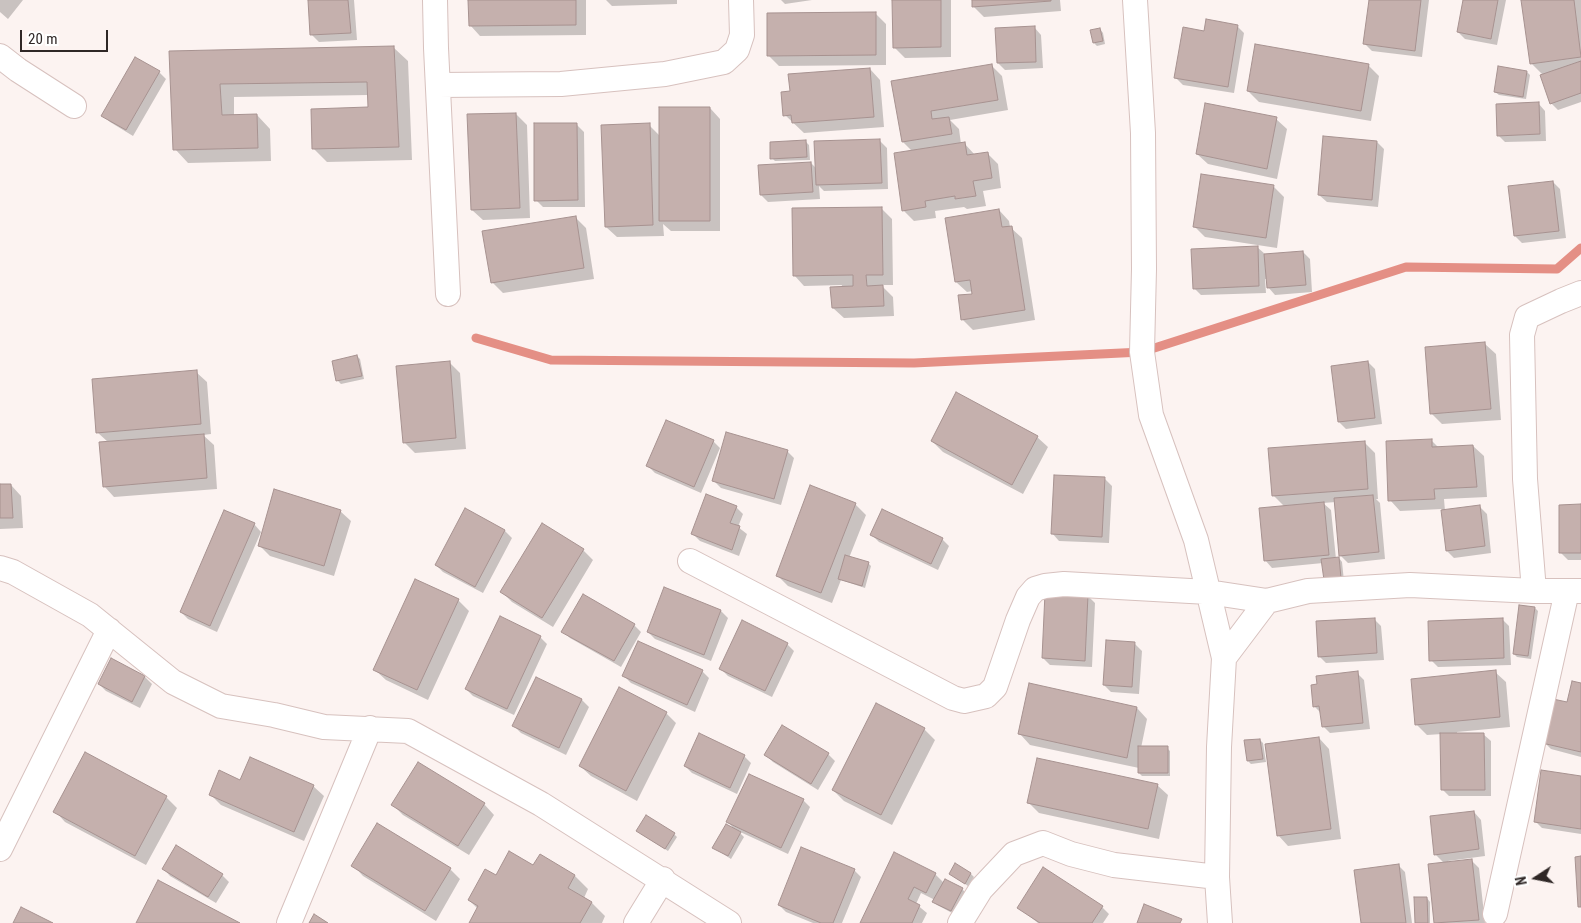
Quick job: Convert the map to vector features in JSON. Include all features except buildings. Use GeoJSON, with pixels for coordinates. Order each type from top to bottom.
{"type":"FeatureCollection","features":[{"type":"Feature","properties":{"kind":"street"},"geometry":{"type":"LineString","coordinates":[[435,0],[448,294]]}},
{"type":"Feature","properties":{"kind":"street"},"geometry":{"type":"LineString","coordinates":[[438,85],[561,84],[665,74],[724,62],[737,50],[742,35],[741,0]]}},
{"type":"Feature","properties":{"kind":"street"},"geometry":{"type":"LineString","coordinates":[[1135,0],[1143,133],[1144,269],[1142,352],[1151,415],[1194,532],[1224,658],[1219,747],[1216,877],[1220,923]]}},
{"type":"Feature","properties":{"kind":"street"},"geometry":{"type":"LineString","coordinates":[[0,56],[18,70],[74,106]]}},
{"type":"Feature","properties":{"kind":"street"},"geometry":{"type":"LineString","coordinates":[[1534,591],[1525,479],[1522,335],[1527,317],[1581,293]]}},
{"type":"Feature","properties":{"kind":"street"},"geometry":{"type":"LineString","coordinates":[[690,561],[953,698],[964,700],[986,696],[995,687],[1028,597],[1035,589],[1045,586],[1064,584],[1208,592],[1267,601],[1308,590],[1410,585],[1574,591],[1495,914]]}},
{"type":"Feature","properties":{"kind":"street"},"geometry":{"type":"LineString","coordinates":[[0,568],[13,572],[90,615],[174,682],[221,706],[274,715],[324,727],[408,731],[542,804],[729,923]]}},
{"type":"Feature","properties":{"kind":"street"},"geometry":{"type":"LineString","coordinates":[[1224,658],[1267,601]]}},
{"type":"Feature","properties":{"kind":"street"},"geometry":{"type":"LineString","coordinates":[[0,849],[109,630]]}},
{"type":"Feature","properties":{"kind":"street"},"geometry":{"type":"LineString","coordinates":[[289,923],[370,728]]}},
{"type":"Feature","properties":{"kind":"street"},"geometry":{"type":"LineString","coordinates":[[960,923],[981,889],[1014,854],[1043,842],[1071,854],[1114,865],[1216,877]]}},
{"type":"Feature","properties":{"kind":"street"},"geometry":{"type":"LineString","coordinates":[[636,923],[662,879]]}},
{"type":"Feature","properties":{"kind":"waterway"},"geometry":{"type":"LineString","coordinates":[[476,338],[551,360],[914,363],[1142,352],[1406,267],[1557,269],[1581,248]]}}]}
